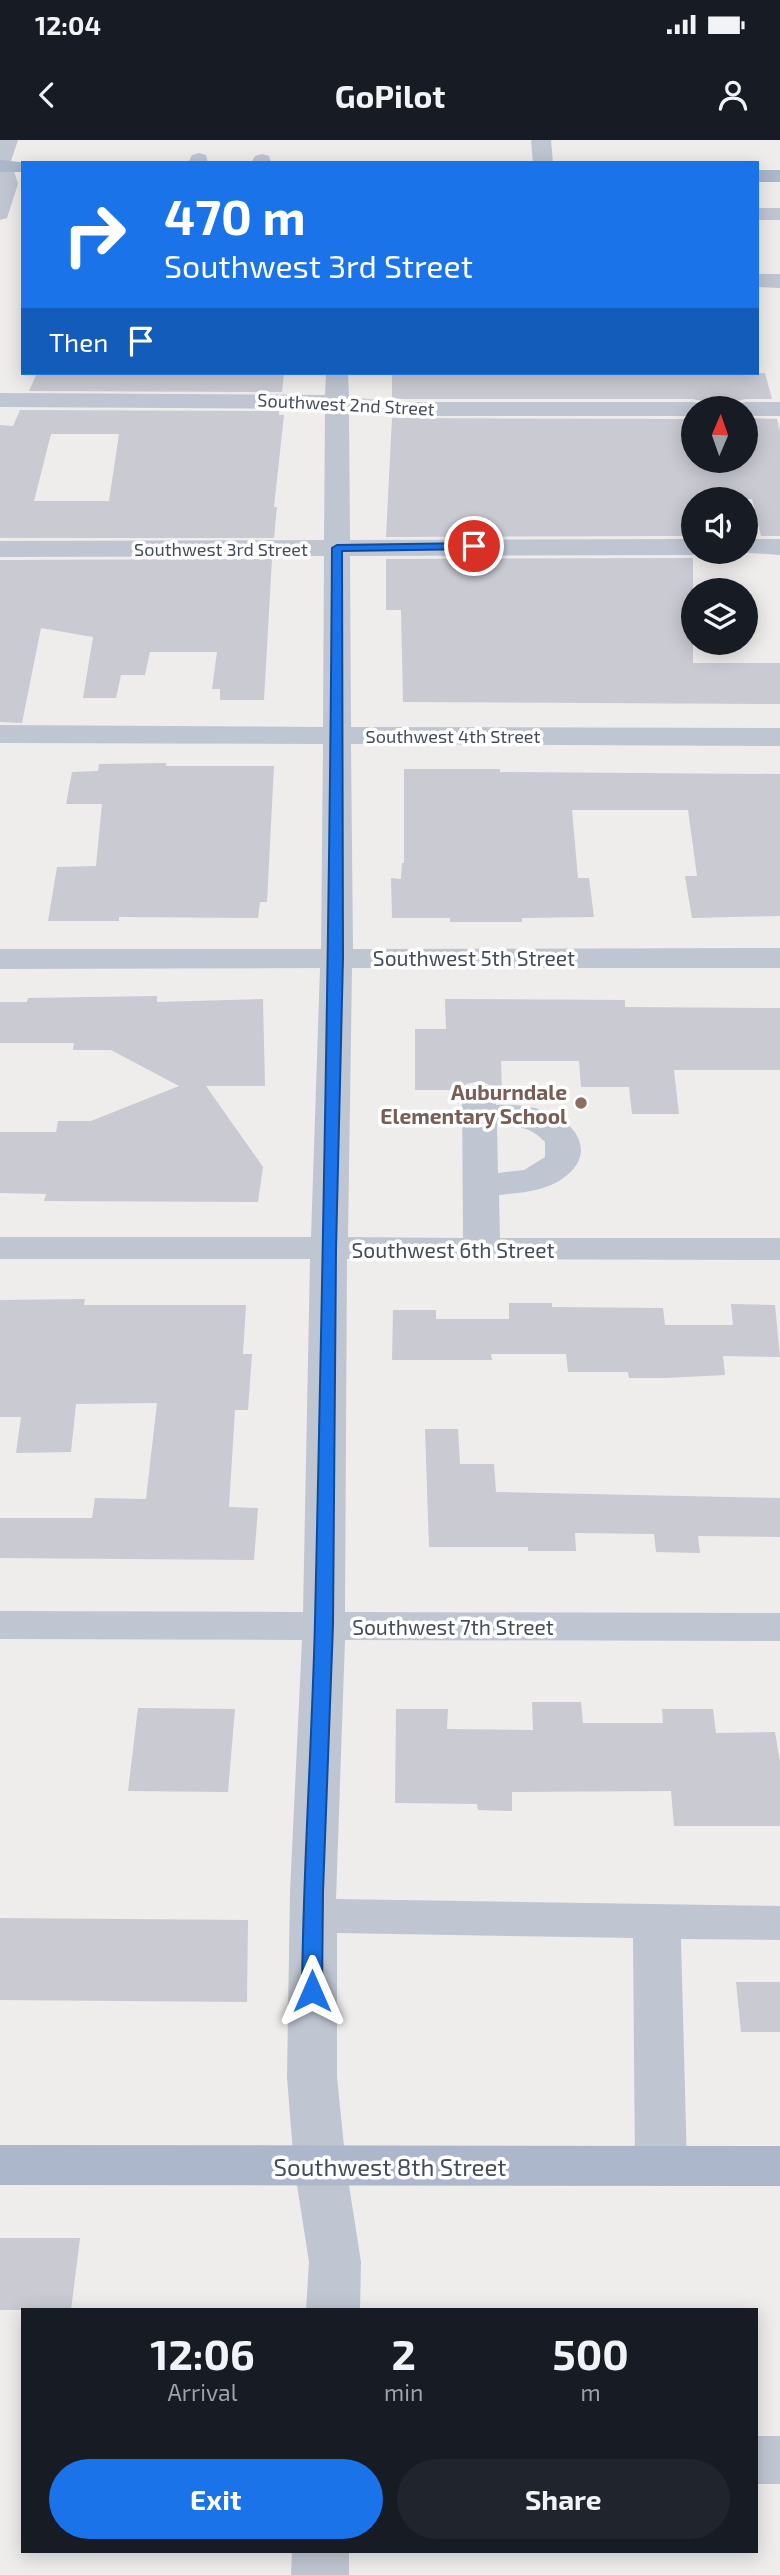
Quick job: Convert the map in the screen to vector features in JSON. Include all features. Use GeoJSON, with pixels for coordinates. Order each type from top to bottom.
{"type":"FeatureCollection","features":[{"type":"Feature","properties":{"kind":"main road"},"geometry":{"type":"LineString","coordinates":[[759,166],[780,166]]}},
{"type":"Feature","properties":{"kind":"main road"},"geometry":{"type":"LineString","coordinates":[[759,176],[780,176]]}},
{"type":"Feature","properties":{"kind":"main road","name":"Southwest 8th Street"},"geometry":{"type":"LineString","coordinates":[[0,2165],[780,2166]]}},
{"type":"Feature","properties":{"kind":"street"},"geometry":{"type":"LineString","coordinates":[[8,140],[1,161],[9,171],[9,203]]}},
{"type":"Feature","properties":{"kind":"street"},"geometry":{"type":"LineString","coordinates":[[541,140],[543,161]]}},
{"type":"Feature","properties":{"kind":"street"},"geometry":{"type":"LineString","coordinates":[[759,214],[780,214]]}},
{"type":"Feature","properties":{"kind":"street"},"geometry":{"type":"LineString","coordinates":[[0,220],[21,220]]}},
{"type":"Feature","properties":{"kind":"street"},"geometry":{"type":"LineString","coordinates":[[759,281],[780,281]]}},
{"type":"Feature","properties":{"kind":"street"},"geometry":{"type":"LineString","coordinates":[[332,2308],[335,2262],[320,2166],[312,2077],[313,1916],[324,1625],[328,1250],[337,958],[337,375]]}},
{"type":"Feature","properties":{"kind":"street","name":"Southwest 2nd Street"},"geometry":{"type":"LineString","coordinates":[[0,400],[305,400],[395,409],[681,409]]}},
{"type":"Feature","properties":{"kind":"street"},"geometry":{"type":"LineString","coordinates":[[758,409],[780,409]]}},
{"type":"Feature","properties":{"kind":"street","name":"Southwest 3rd Street"},"geometry":{"type":"LineString","coordinates":[[0,549],[681,547]]}},
{"type":"Feature","properties":{"kind":"street"},"geometry":{"type":"LineString","coordinates":[[758,547],[780,547]]}},
{"type":"Feature","properties":{"kind":"street","name":"Southwest 4th Street"},"geometry":{"type":"LineString","coordinates":[[0,734],[780,737]]}},
{"type":"Feature","properties":{"kind":"street","name":"Southwest 5th Street"},"geometry":{"type":"LineString","coordinates":[[0,959],[780,958]]}},
{"type":"Feature","properties":{"kind":"street"},"geometry":{"type":"LineString","coordinates":[[480,1186],[548,1173],[560,1164],[565,1155],[562,1138],[526,1116],[479,1105],[480,1186],[482,1249]]}},
{"type":"Feature","properties":{"kind":"street","name":"Southwest 6th Street"},"geometry":{"type":"LineString","coordinates":[[0,1248],[780,1249]]}},
{"type":"Feature","properties":{"kind":"street","name":"Southwest 7th Street"},"geometry":{"type":"LineString","coordinates":[[0,1625],[780,1627]]}},
{"type":"Feature","properties":{"kind":"street"},"geometry":{"type":"LineString","coordinates":[[313,1916],[780,1923]]}},
{"type":"Feature","properties":{"kind":"street"},"geometry":{"type":"LineString","coordinates":[[657,1923],[661,2166]]}},
{"type":"Feature","properties":{"kind":"street"},"geometry":{"type":"LineString","coordinates":[[758,2460],[780,2460]]}},
{"type":"Feature","properties":{"kind":"street"},"geometry":{"type":"LineString","coordinates":[[320,2575],[321,2553]]}},
{"type":"Feature","properties":{"kind":"building"},"geometry":{"type":"Polygon","coordinates":[[[765,373],[772,399],[758,399],[758,396],[681,396],[681,399],[392,399],[392,375],[765,373]]]}},
{"type":"Feature","properties":{"kind":"building"},"geometry":{"type":"Polygon","coordinates":[[[36,375],[284,375],[282,392],[29,391],[36,375]]]}},
{"type":"Feature","properties":{"kind":"building"},"geometry":{"type":"Polygon","coordinates":[[[20,410],[279,411],[279,415],[284,415],[274,507],[277,507],[274,538],[0,538],[0,425],[13,426],[20,410]],[[51,434],[34,501],[109,501],[119,434],[51,434]]]}},
{"type":"Feature","properties":{"kind":"building"},"geometry":{"type":"Polygon","coordinates":[[[392,418],[681,419],[681,473],[758,473],[758,418],[777,419],[780,431],[780,536],[761,536],[758,524],[758,487],[681,487],[681,536],[386,537],[392,418]]]}},
{"type":"Feature","properties":{"kind":"building"},"geometry":{"type":"Polygon","coordinates":[[[681,558],[681,564],[693,564],[693,578],[681,578],[681,655],[693,655],[693,663],[780,663],[780,704],[403,702],[401,610],[386,610],[386,559],[681,558]]]}},
{"type":"Feature","properties":{"kind":"building"},"geometry":{"type":"Polygon","coordinates":[[[272,559],[264,700],[220,700],[220,689],[212,689],[217,652],[150,652],[145,675],[121,675],[116,698],[83,698],[93,637],[41,628],[22,723],[0,722],[0,560],[272,559]]]}},
{"type":"Feature","properties":{"kind":"building"},"geometry":{"type":"Polygon","coordinates":[[[166,763],[166,766],[274,766],[267,902],[260,902],[258,918],[119,917],[119,921],[48,921],[57,867],[96,866],[102,804],[66,804],[72,772],[98,771],[99,764],[166,763]]]}},
{"type":"Feature","properties":{"kind":"building"},"geometry":{"type":"Polygon","coordinates":[[[404,769],[780,774],[780,916],[692,918],[685,876],[697,876],[688,810],[572,810],[578,878],[589,878],[594,917],[522,918],[522,922],[450,922],[450,918],[392,918],[391,878],[401,879],[404,863],[404,769]]]}},
{"type":"Feature","properties":{"kind":"building"},"geometry":{"type":"Polygon","coordinates":[[[157,996],[157,1002],[263,999],[265,1086],[206,1086],[263,1167],[258,1202],[44,1201],[46,1194],[0,1193],[0,1132],[56,1132],[58,1121],[91,1121],[179,1086],[111,1050],[73,1050],[74,1043],[0,1043],[0,1002],[27,1002],[28,998],[157,996]]]}},
{"type":"Feature","properties":{"kind":"building"},"geometry":{"type":"Polygon","coordinates":[[[445,999],[625,1000],[625,1007],[780,1008],[780,1070],[674,1070],[679,1114],[632,1114],[629,1087],[581,1087],[579,1061],[501,1061],[502,1090],[480,1081],[466,1084],[462,1090],[415,1090],[415,1029],[446,1029],[445,999]]]}},
{"type":"Feature","properties":{"kind":"building"},"geometry":{"type":"Polygon","coordinates":[[[85,1299],[84,1305],[246,1305],[243,1354],[252,1354],[248,1410],[235,1410],[229,1507],[258,1508],[254,1560],[0,1558],[0,1518],[92,1518],[95,1498],[146,1499],[157,1403],[76,1404],[71,1452],[16,1453],[21,1417],[0,1417],[0,1300],[85,1299]]]}},
{"type":"Feature","properties":{"kind":"building"},"geometry":{"type":"Polygon","coordinates":[[[509,1303],[552,1303],[552,1307],[663,1308],[665,1325],[733,1325],[731,1304],[775,1305],[780,1357],[723,1356],[725,1375],[665,1378],[629,1378],[628,1372],[568,1372],[566,1354],[491,1354],[492,1360],[392,1360],[393,1310],[436,1310],[436,1319],[509,1319],[509,1303]]]}},
{"type":"Feature","properties":{"kind":"building"},"geometry":{"type":"Polygon","coordinates":[[[425,1429],[458,1429],[460,1464],[494,1464],[496,1492],[780,1498],[780,1537],[698,1536],[700,1553],[656,1552],[654,1534],[575,1533],[576,1551],[528,1551],[528,1547],[429,1547],[425,1429]]]}},
{"type":"Feature","properties":{"kind":"building"},"geometry":{"type":"Polygon","coordinates":[[[532,1702],[581,1702],[583,1723],[663,1723],[662,1709],[713,1709],[716,1733],[775,1732],[780,1762],[780,1826],[674,1826],[671,1791],[512,1792],[512,1811],[478,1810],[477,1804],[395,1803],[396,1709],[448,1709],[447,1729],[533,1730],[532,1702]]]}},
{"type":"Feature","properties":{"kind":"building"},"geometry":{"type":"Polygon","coordinates":[[[138,1708],[235,1709],[228,1792],[128,1791],[138,1708]]]}},
{"type":"Feature","properties":{"kind":"building"},"geometry":{"type":"Polygon","coordinates":[[[0,1918],[248,1920],[247,2002],[0,2000],[0,1918]]]}},
{"type":"Feature","properties":{"kind":"building"},"geometry":{"type":"Polygon","coordinates":[[[736,1982],[780,1982],[780,2032],[741,2032],[736,1982]]]}},
{"type":"Feature","properties":{"kind":"building"},"geometry":{"type":"Polygon","coordinates":[[[0,2238],[80,2238],[71,2308],[0,2310],[0,2238]]]}},
{"type":"Feature","properties":{"kind":"place","name":"Auburndale Elementary School"},"geometry":{"type":"Point","coordinates":[581,1103]}},
{"type":"Feature","properties":{"kind":"route"},"geometry":{"type":"LineString","coordinates":[[312,1991],[313,1892],[324,1625],[328,1250],[337,958],[337,548],[474,546]]}}]}
